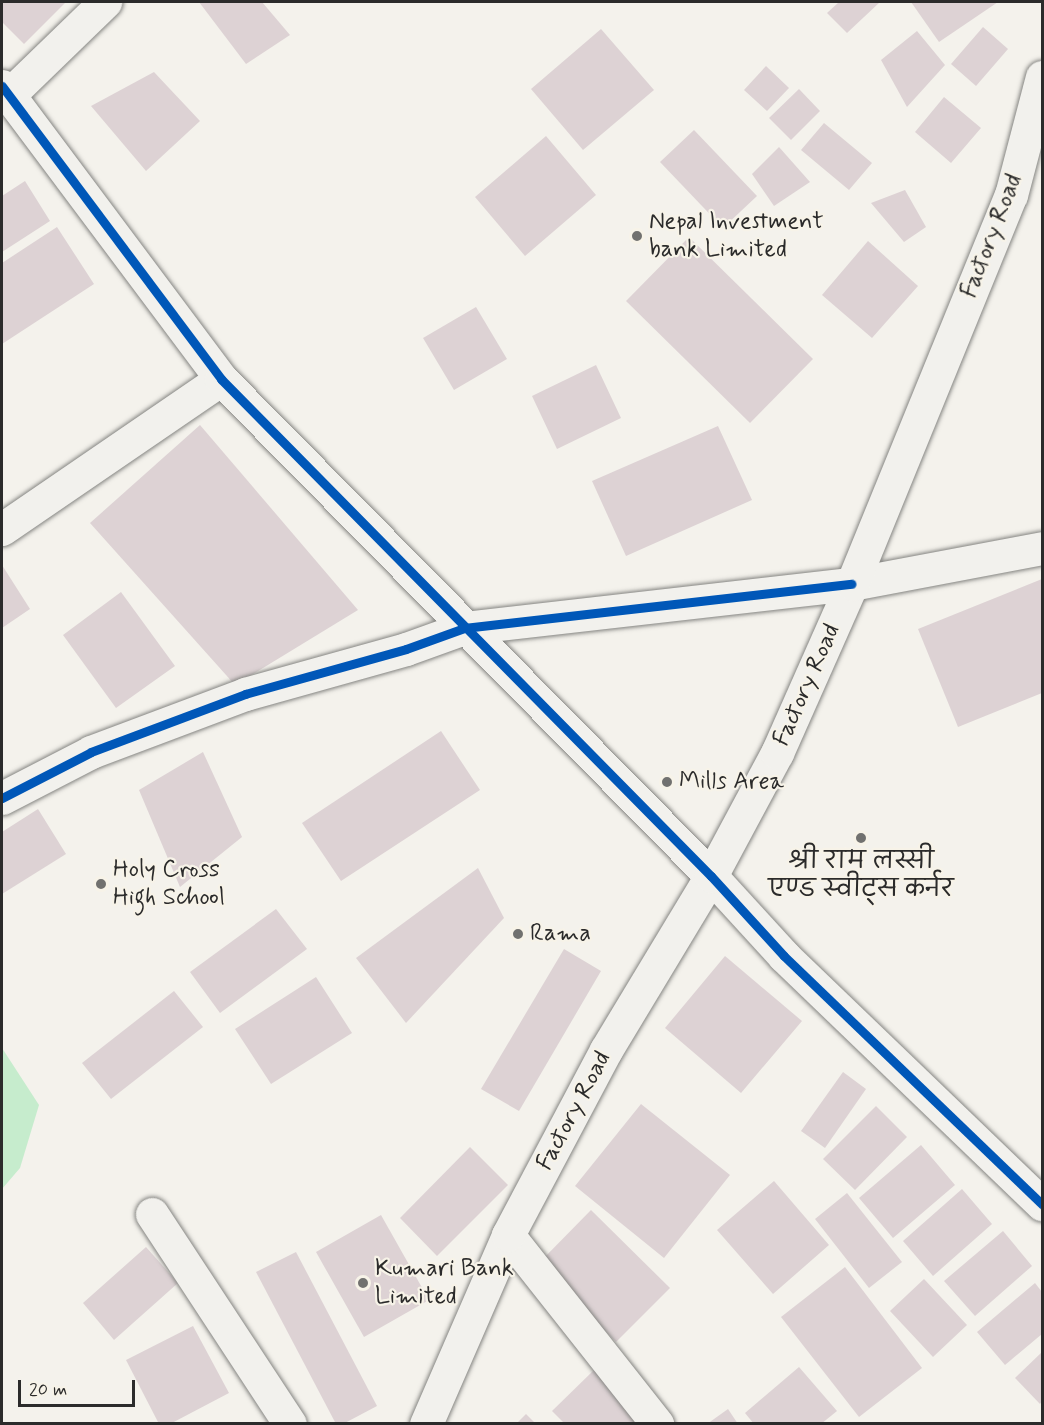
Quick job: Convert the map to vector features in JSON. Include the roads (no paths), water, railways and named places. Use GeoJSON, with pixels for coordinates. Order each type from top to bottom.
{"type":"FeatureCollection","features":[{"type":"Feature","properties":{"kind":"street"},"geometry":{"type":"LineString","coordinates":[[105,2],[5,90],[221,379],[711,876],[784,956],[1042,1204]]}},
{"type":"Feature","properties":{"kind":"street","name":"Factory Road"},"geometry":{"type":"LineString","coordinates":[[426,1424],[508,1235],[606,1050],[711,876],[777,753],[852,584],[1011,195],[1042,77]]}},
{"type":"Feature","properties":{"kind":"street"},"geometry":{"type":"LineString","coordinates":[[2,530],[221,379]]}},
{"type":"Feature","properties":{"kind":"street"},"geometry":{"type":"LineString","coordinates":[[2,798],[91,752],[245,694],[406,649],[464,628],[852,584],[1042,548]]}},
{"type":"Feature","properties":{"kind":"street"},"geometry":{"type":"LineString","coordinates":[[152,1214],[290,1424]]}},
{"type":"Feature","properties":{"kind":"street"},"geometry":{"type":"LineString","coordinates":[[508,1235],[657,1424]]}},
{"type":"Feature","properties":{"kind":"place","name":"Nepal Investment bank Limited"},"geometry":{"type":"Point","coordinates":[637,236]}},
{"type":"Feature","properties":{"kind":"place","name":"Mills Area"},"geometry":{"type":"Point","coordinates":[667,782]}},
{"type":"Feature","properties":{"kind":"place","name":"श्री राम लस्सी एण्ड स्वीट्स कर्नर"},"geometry":{"type":"Point","coordinates":[861,838]}},
{"type":"Feature","properties":{"kind":"place","name":"Holy Cross High School"},"geometry":{"type":"Point","coordinates":[101,884]}},
{"type":"Feature","properties":{"kind":"place","name":"Rama"},"geometry":{"type":"Point","coordinates":[518,934]}},
{"type":"Feature","properties":{"kind":"place","name":"Kumari Bank Limited"},"geometry":{"type":"Point","coordinates":[363,1283]}}]}
